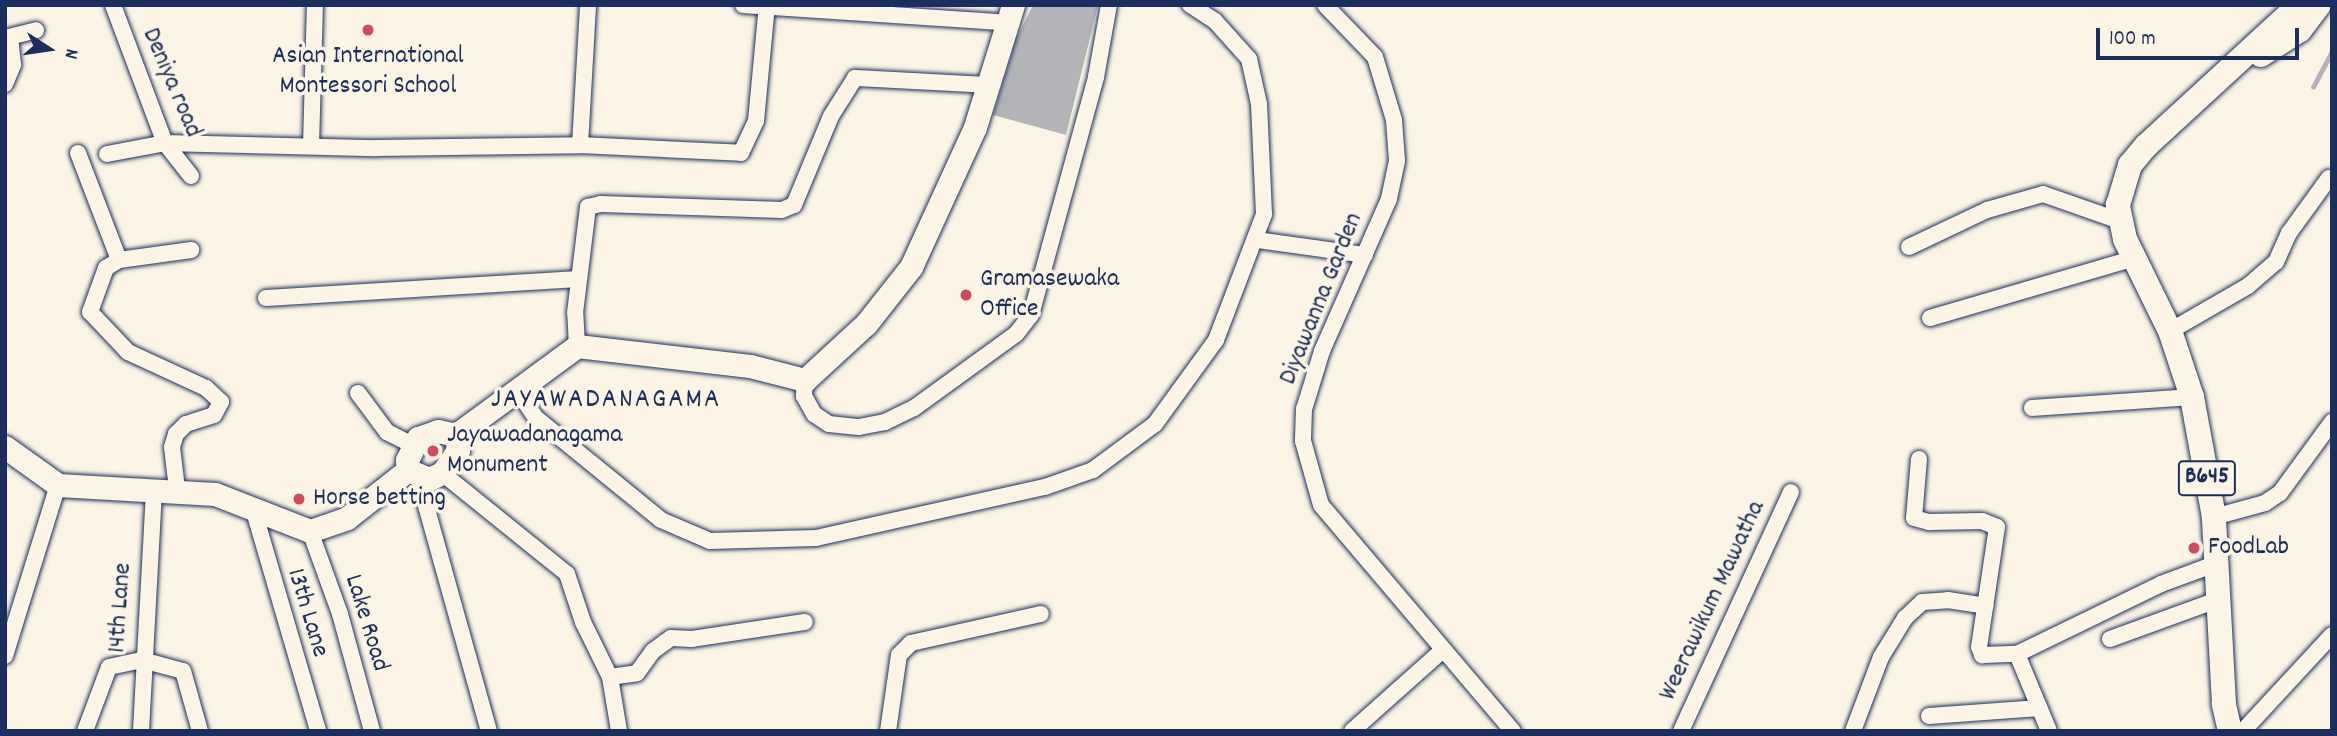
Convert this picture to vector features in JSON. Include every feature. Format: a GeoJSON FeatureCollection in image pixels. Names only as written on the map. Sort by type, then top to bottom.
{"type":"FeatureCollection","features":[{"type":"Feature","properties":{"kind":"main road","name":"B645"},"geometry":{"type":"LineString","coordinates":[[2230,731],[2217,600],[2214,517],[2192,397],[2170,331],[2120,221],[2118,205],[2130,165],[2299,5]]}},
{"type":"Feature","properties":{"kind":"main road","name":"B645"},"geometry":{"type":"LineString","coordinates":[[2218,81],[2300,30],[2319,5]]}},
{"type":"Feature","properties":{"kind":"street","name":"Deniya road"},"geometry":{"type":"LineString","coordinates":[[113,5],[165,143],[191,176]]}},
{"type":"Feature","properties":{"kind":"street"},"geometry":{"type":"LineString","coordinates":[[311,146],[315,5]]}},
{"type":"Feature","properties":{"kind":"street"},"geometry":{"type":"LineString","coordinates":[[580,145],[588,5]]}},
{"type":"Feature","properties":{"kind":"street"},"geometry":{"type":"LineString","coordinates":[[743,5],[877,12],[1012,14],[953,184],[911,267],[866,324],[805,380],[804,396],[814,414],[829,424],[859,427],[885,422],[924,401],[1016,334],[1031,315],[1096,77],[1109,5]]}},
{"type":"Feature","properties":{"kind":"street"},"geometry":{"type":"LineString","coordinates":[[517,390],[536,418],[661,520],[684,533],[738,543],[816,538],[1045,487],[1093,470],[1155,424],[1216,340],[1257,240],[1264,214],[1264,160],[1249,60],[1215,21],[1190,5]]}},
{"type":"Feature","properties":{"kind":"street","name":"Diyawanna Garden"},"geometry":{"type":"LineString","coordinates":[[1325,5],[1375,57],[1394,120],[1397,161],[1389,199],[1315,374],[1304,409],[1303,441],[1321,505],[1513,731]]}},
{"type":"Feature","properties":{"kind":"street"},"geometry":{"type":"LineString","coordinates":[[107,154],[165,143],[311,146],[580,145],[741,153],[756,121],[767,6]]}},
{"type":"Feature","properties":{"kind":"street"},"geometry":{"type":"LineString","coordinates":[[5,84],[13,65],[8,37],[36,30]]}},
{"type":"Feature","properties":{"kind":"street"},"geometry":{"type":"LineString","coordinates":[[577,346],[578,279],[588,207],[601,204],[782,210],[794,205],[831,116],[855,78],[988,85]]}},
{"type":"Feature","properties":{"kind":"street"},"geometry":{"type":"LineString","coordinates":[[78,153],[118,260],[191,250]]}},
{"type":"Feature","properties":{"kind":"street"},"geometry":{"type":"LineString","coordinates":[[2170,331],[2248,286],[2276,262],[2289,233],[2329,177]]}},
{"type":"Feature","properties":{"kind":"street"},"geometry":{"type":"LineString","coordinates":[[1909,247],[1987,210],[2043,194],[2120,221]]}},
{"type":"Feature","properties":{"kind":"street"},"geometry":{"type":"LineString","coordinates":[[1257,240],[1365,255]]}},
{"type":"Feature","properties":{"kind":"street"},"geometry":{"type":"LineString","coordinates":[[1930,318],[2135,258]]}},
{"type":"Feature","properties":{"kind":"street","name":"14th Lane"},"geometry":{"type":"LineString","coordinates":[[118,260],[106,268],[90,312],[101,329],[128,352],[206,388],[221,402],[214,415],[187,424],[176,434],[165,489],[142,660],[141,731]]}},
{"type":"Feature","properties":{"kind":"street"},"geometry":{"type":"LineString","coordinates":[[266,298],[578,279]]}},
{"type":"Feature","properties":{"kind":"street"},"geometry":{"type":"LineString","coordinates":[[456,435],[577,346],[750,366],[805,380]]}},
{"type":"Feature","properties":{"kind":"street"},"geometry":{"type":"LineString","coordinates":[[358,393],[387,432],[413,445]]}},
{"type":"Feature","properties":{"kind":"street"},"geometry":{"type":"LineString","coordinates":[[2032,408],[2192,397]]}},
{"type":"Feature","properties":{"kind":"street"},"geometry":{"type":"LineString","coordinates":[[2214,517],[2265,503],[2280,493],[2332,422]]}},
{"type":"Feature","properties":{"kind":"street"},"geometry":{"type":"LineString","coordinates":[[413,445],[438,430],[456,435]]}},
{"type":"Feature","properties":{"kind":"street"},"geometry":{"type":"LineString","coordinates":[[413,474],[429,479],[442,472],[458,450],[456,435]]}},
{"type":"Feature","properties":{"kind":"street"},"geometry":{"type":"LineString","coordinates":[[413,445],[413,474],[478,680],[489,731]]}},
{"type":"Feature","properties":{"kind":"street"},"geometry":{"type":"LineString","coordinates":[[5,447],[58,485],[165,489],[215,495],[310,531],[347,518],[413,474]]}},
{"type":"Feature","properties":{"kind":"street"},"geometry":{"type":"LineString","coordinates":[[1919,459],[1914,517],[1928,523],[1982,521],[1997,527],[1979,647],[1982,655],[2017,654],[2161,584],[2215,564]]}},
{"type":"Feature","properties":{"kind":"street"},"geometry":{"type":"LineString","coordinates":[[442,472],[567,574],[583,622],[610,677],[619,731]]}},
{"type":"Feature","properties":{"kind":"street"},"geometry":{"type":"LineString","coordinates":[[5,656],[58,485]]}},
{"type":"Feature","properties":{"kind":"street","name":"Weerawikum Mawatha"},"geometry":{"type":"LineString","coordinates":[[1681,731],[1791,492]]}},
{"type":"Feature","properties":{"kind":"street","name":"13th Lane"},"geometry":{"type":"LineString","coordinates":[[253,508],[318,731]]}},
{"type":"Feature","properties":{"kind":"street","name":"Lake Road"},"geometry":{"type":"LineString","coordinates":[[310,531],[340,614],[372,731]]}},
{"type":"Feature","properties":{"kind":"street"},"geometry":{"type":"LineString","coordinates":[[1853,731],[1881,657],[1905,618],[1922,602],[1948,600],[1986,606]]}},
{"type":"Feature","properties":{"kind":"street"},"geometry":{"type":"LineString","coordinates":[[2110,639],[2217,600]]}},
{"type":"Feature","properties":{"kind":"street"},"geometry":{"type":"LineString","coordinates":[[888,731],[899,655],[911,643],[1041,614]]}},
{"type":"Feature","properties":{"kind":"street"},"geometry":{"type":"LineString","coordinates":[[610,677],[636,673],[653,651],[671,638],[692,639],[805,622]]}},
{"type":"Feature","properties":{"kind":"street"},"geometry":{"type":"LineString","coordinates":[[2242,731],[2332,635]]}},
{"type":"Feature","properties":{"kind":"street"},"geometry":{"type":"LineString","coordinates":[[1352,731],[1443,650]]}},
{"type":"Feature","properties":{"kind":"street"},"geometry":{"type":"LineString","coordinates":[[2017,654],[2049,731]]}},
{"type":"Feature","properties":{"kind":"street"},"geometry":{"type":"LineString","coordinates":[[85,731],[108,667],[142,660],[183,671],[200,731]]}},
{"type":"Feature","properties":{"kind":"street"},"geometry":{"type":"LineString","coordinates":[[1929,716],[2040,708]]}},
{"type":"Feature","properties":{"kind":"shaded area"},"geometry":{"type":"Polygon","coordinates":[[[1033,5],[1098,5],[1066,135],[993,115],[1016,39],[1033,5]]]}},
{"type":"Feature","properties":{"kind":"waterway"},"geometry":{"type":"LineString","coordinates":[[2313,87],[2332,52]]}},
{"type":"Feature","properties":{"kind":"place","name":"Asian International Montessori School"},"geometry":{"type":"Point","coordinates":[368,30]}},
{"type":"Feature","properties":{"kind":"place","name":"Gramasewaka Office"},"geometry":{"type":"Point","coordinates":[966,295]}},
{"type":"Feature","properties":{"kind":"place","name":"Jayawadanagama Monument"},"geometry":{"type":"Point","coordinates":[433,451]}},
{"type":"Feature","properties":{"kind":"place","name":"Horse betting"},"geometry":{"type":"Point","coordinates":[299,499]}},
{"type":"Feature","properties":{"kind":"place","name":"FoodLab"},"geometry":{"type":"Point","coordinates":[2194,548]}},
{"type":"Feature","properties":{"kind":"district","name":"JAYAWADANAGAMA"},"geometry":{"type":"Point","coordinates":[606,401]}}]}
